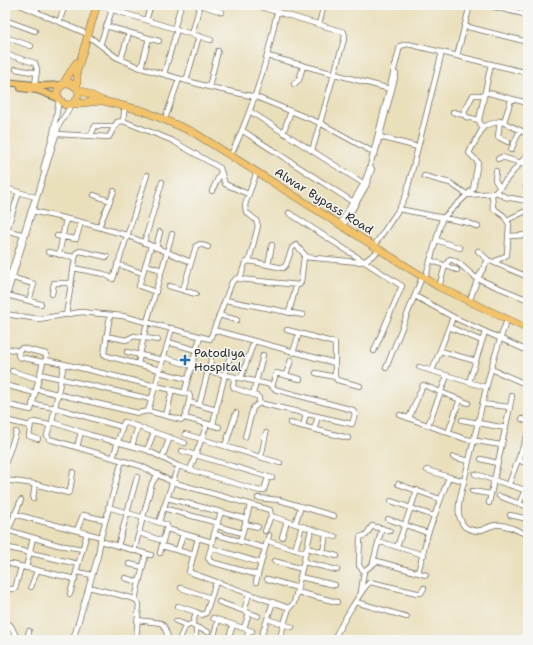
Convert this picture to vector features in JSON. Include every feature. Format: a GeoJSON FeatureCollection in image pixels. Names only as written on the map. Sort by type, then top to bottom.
{"type":"FeatureCollection","features":[{"type":"Feature","properties":{"kind":"highway"},"geometry":{"type":"LineString","coordinates":[[73,104],[79,94],[77,71],[93,5]]}},
{"type":"Feature","properties":{"kind":"highway"},"geometry":{"type":"LineString","coordinates":[[96,5],[73,70],[57,92],[58,99],[65,105],[103,101]]}},
{"type":"Feature","properties":{"kind":"highway"},"geometry":{"type":"LineString","coordinates":[[62,85],[70,83],[78,89],[103,101]]}},
{"type":"Feature","properties":{"kind":"highway","name":"Alwar Bypass Road"},"geometry":{"type":"LineString","coordinates":[[103,101],[125,106],[165,119],[193,132],[231,154],[439,287],[528,329]]}},
{"type":"Feature","properties":{"kind":"main road"},"geometry":{"type":"LineString","coordinates":[[5,82],[36,88],[58,99]]}},
{"type":"Feature","properties":{"kind":"main road"},"geometry":{"type":"LineString","coordinates":[[5,86],[36,88],[62,85]]}},
{"type":"Feature","properties":{"kind":"street"},"geometry":{"type":"LineString","coordinates":[[20,5],[86,34],[121,60],[141,68],[186,81],[256,97],[320,123],[372,152]]}},
{"type":"Feature","properties":{"kind":"street"},"geometry":{"type":"LineString","coordinates":[[36,12],[38,5]]}},
{"type":"Feature","properties":{"kind":"street"},"geometry":{"type":"LineString","coordinates":[[59,22],[65,5]]}},
{"type":"Feature","properties":{"kind":"street"},"geometry":{"type":"LineString","coordinates":[[96,5],[212,40]]}},
{"type":"Feature","properties":{"kind":"street"},"geometry":{"type":"LineString","coordinates":[[146,20],[151,5]]}},
{"type":"Feature","properties":{"kind":"street"},"geometry":{"type":"LineString","coordinates":[[164,74],[181,5]]}},
{"type":"Feature","properties":{"kind":"street"},"geometry":{"type":"LineString","coordinates":[[192,34],[201,5],[222,12]]}},
{"type":"Feature","properties":{"kind":"street"},"geometry":{"type":"LineString","coordinates":[[254,5],[344,32],[345,36],[312,151]]}},
{"type":"Feature","properties":{"kind":"street"},"geometry":{"type":"LineString","coordinates":[[319,24],[324,5]]}},
{"type":"Feature","properties":{"kind":"street"},"geometry":{"type":"LineString","coordinates":[[457,56],[470,5]]}},
{"type":"Feature","properties":{"kind":"street"},"geometry":{"type":"LineString","coordinates":[[488,5],[528,15]]}},
{"type":"Feature","properties":{"kind":"street"},"geometry":{"type":"LineString","coordinates":[[100,45],[112,10]]}},
{"type":"Feature","properties":{"kind":"street"},"geometry":{"type":"LineString","coordinates":[[231,154],[243,131],[256,97],[268,56],[277,12]]}},
{"type":"Feature","properties":{"kind":"street"},"geometry":{"type":"LineString","coordinates":[[5,20],[35,31]]}},
{"type":"Feature","properties":{"kind":"street"},"geometry":{"type":"LineString","coordinates":[[106,26],[159,41]]}},
{"type":"Feature","properties":{"kind":"street"},"geometry":{"type":"LineString","coordinates":[[464,26],[528,42]]}},
{"type":"Feature","properties":{"kind":"street"},"geometry":{"type":"LineString","coordinates":[[121,60],[129,32]]}},
{"type":"Feature","properties":{"kind":"street"},"geometry":{"type":"LineString","coordinates":[[186,81],[199,36]]}},
{"type":"Feature","properties":{"kind":"street"},"geometry":{"type":"LineString","coordinates":[[5,37],[31,46]]}},
{"type":"Feature","properties":{"kind":"street"},"geometry":{"type":"LineString","coordinates":[[141,68],[149,38]]}},
{"type":"Feature","properties":{"kind":"street"},"geometry":{"type":"LineString","coordinates":[[341,225],[353,202],[365,184],[372,152],[402,45],[408,44],[528,73]]}},
{"type":"Feature","properties":{"kind":"street"},"geometry":{"type":"LineString","coordinates":[[209,87],[218,51]]}},
{"type":"Feature","properties":{"kind":"street"},"geometry":{"type":"LineString","coordinates":[[249,261],[285,267],[294,246],[298,246],[306,256],[352,262],[365,261],[377,248],[406,195],[442,52]]}},
{"type":"Feature","properties":{"kind":"street"},"geometry":{"type":"LineString","coordinates":[[5,54],[35,63],[37,68],[36,88]]}},
{"type":"Feature","properties":{"kind":"street"},"geometry":{"type":"LineString","coordinates":[[268,56],[390,89]]}},
{"type":"Feature","properties":{"kind":"street"},"geometry":{"type":"LineString","coordinates":[[491,64],[479,120],[481,126],[502,122],[528,134]]}},
{"type":"Feature","properties":{"kind":"street"},"geometry":{"type":"LineString","coordinates":[[294,84],[299,80],[303,66]]}},
{"type":"Feature","properties":{"kind":"street"},"geometry":{"type":"LineString","coordinates":[[16,69],[37,73]]}},
{"type":"Feature","properties":{"kind":"street"},"geometry":{"type":"LineString","coordinates":[[165,119],[179,79]]}},
{"type":"Feature","properties":{"kind":"street"},"geometry":{"type":"LineString","coordinates":[[341,225],[365,184],[380,137],[390,89]]}},
{"type":"Feature","properties":{"kind":"street"},"geometry":{"type":"LineString","coordinates":[[464,115],[473,95],[484,94],[528,103]]}},
{"type":"Feature","properties":{"kind":"street"},"geometry":{"type":"LineString","coordinates":[[32,211],[53,134],[58,99]]}},
{"type":"Feature","properties":{"kind":"street"},"geometry":{"type":"LineString","coordinates":[[508,142],[498,137],[511,100]]}},
{"type":"Feature","properties":{"kind":"street"},"geometry":{"type":"LineString","coordinates":[[8,284],[13,278],[61,119],[73,104]]}},
{"type":"Feature","properties":{"kind":"street"},"geometry":{"type":"LineString","coordinates":[[57,134],[109,137],[118,122],[122,121],[125,106]]}},
{"type":"Feature","properties":{"kind":"street"},"geometry":{"type":"LineString","coordinates":[[283,133],[291,111]]}},
{"type":"Feature","properties":{"kind":"street"},"geometry":{"type":"LineString","coordinates":[[251,112],[365,184]]}},
{"type":"Feature","properties":{"kind":"street"},"geometry":{"type":"LineString","coordinates":[[453,112],[464,115],[466,118],[479,120]]}},
{"type":"Feature","properties":{"kind":"street"},"geometry":{"type":"LineString","coordinates":[[122,121],[184,146],[217,166],[221,172],[224,184],[248,194]]}},
{"type":"Feature","properties":{"kind":"street"},"geometry":{"type":"LineString","coordinates":[[91,135],[95,126],[116,126]]}},
{"type":"Feature","properties":{"kind":"street"},"geometry":{"type":"LineString","coordinates":[[386,368],[415,296],[424,278],[442,219],[473,189],[478,162],[469,153],[484,126]]}},
{"type":"Feature","properties":{"kind":"street"},"geometry":{"type":"LineString","coordinates":[[511,150],[520,130]]}},
{"type":"Feature","properties":{"kind":"street"},"geometry":{"type":"LineString","coordinates":[[243,131],[353,202]]}},
{"type":"Feature","properties":{"kind":"street"},"geometry":{"type":"LineString","coordinates":[[380,137],[418,147]]}},
{"type":"Feature","properties":{"kind":"street"},"geometry":{"type":"LineString","coordinates":[[424,176],[450,183],[468,195],[496,191],[528,154]]}},
{"type":"Feature","properties":{"kind":"street"},"geometry":{"type":"LineString","coordinates":[[498,159],[502,157],[528,165]]}},
{"type":"Feature","properties":{"kind":"street"},"geometry":{"type":"LineString","coordinates":[[240,279],[245,263],[249,261],[258,226],[256,220],[245,209],[248,194],[257,171]]}},
{"type":"Feature","properties":{"kind":"street"},"geometry":{"type":"LineString","coordinates":[[494,262],[507,255],[510,229],[504,216],[493,208],[496,191],[496,171]]}},
{"type":"Feature","properties":{"kind":"street"},"geometry":{"type":"LineString","coordinates":[[212,191],[221,172]]}},
{"type":"Feature","properties":{"kind":"street"},"geometry":{"type":"LineString","coordinates":[[73,268],[104,274],[113,278],[147,175]]}},
{"type":"Feature","properties":{"kind":"street"},"geometry":{"type":"LineString","coordinates":[[144,243],[162,182]]}},
{"type":"Feature","properties":{"kind":"street"},"geometry":{"type":"LineString","coordinates":[[5,188],[35,197]]}},
{"type":"Feature","properties":{"kind":"street"},"geometry":{"type":"LineString","coordinates":[[99,227],[114,191]]}},
{"type":"Feature","properties":{"kind":"street"},"geometry":{"type":"LineString","coordinates":[[496,191],[505,197],[528,201]]}},
{"type":"Feature","properties":{"kind":"street"},"geometry":{"type":"LineString","coordinates":[[5,236],[18,192]]}},
{"type":"Feature","properties":{"kind":"street"},"geometry":{"type":"LineString","coordinates":[[94,195],[110,201]]}},
{"type":"Feature","properties":{"kind":"street"},"geometry":{"type":"LineString","coordinates":[[399,209],[478,226]]}},
{"type":"Feature","properties":{"kind":"street"},"geometry":{"type":"LineString","coordinates":[[507,220],[528,210]]}},
{"type":"Feature","properties":{"kind":"street"},"geometry":{"type":"LineString","coordinates":[[32,211],[81,222],[126,235],[191,262]]}},
{"type":"Feature","properties":{"kind":"street"},"geometry":{"type":"LineString","coordinates":[[289,212],[402,286],[374,351]]}},
{"type":"Feature","properties":{"kind":"street"},"geometry":{"type":"LineString","coordinates":[[59,255],[66,219]]}},
{"type":"Feature","properties":{"kind":"street"},"geometry":{"type":"LineString","coordinates":[[57,236],[76,239],[81,222]]}},
{"type":"Feature","properties":{"kind":"street"},"geometry":{"type":"LineString","coordinates":[[6,230],[25,235]]}},
{"type":"Feature","properties":{"kind":"street"},"geometry":{"type":"LineString","coordinates":[[156,292],[139,286],[145,265],[160,232]]}},
{"type":"Feature","properties":{"kind":"street"},"geometry":{"type":"LineString","coordinates":[[138,364],[147,322],[172,234]]}},
{"type":"Feature","properties":{"kind":"street"},"geometry":{"type":"LineString","coordinates":[[5,302],[8,284],[25,235]]}},
{"type":"Feature","properties":{"kind":"street"},"geometry":{"type":"LineString","coordinates":[[509,236],[528,235]]}},
{"type":"Feature","properties":{"kind":"street"},"geometry":{"type":"LineString","coordinates":[[436,240],[460,248]]}},
{"type":"Feature","properties":{"kind":"street"},"geometry":{"type":"LineString","coordinates":[[183,290],[196,246],[200,244],[208,247]]}},
{"type":"Feature","properties":{"kind":"street"},"geometry":{"type":"LineString","coordinates":[[268,265],[272,245]]}},
{"type":"Feature","properties":{"kind":"street"},"geometry":{"type":"LineString","coordinates":[[66,315],[74,257],[76,253],[80,251],[107,257]]}},
{"type":"Feature","properties":{"kind":"street"},"geometry":{"type":"LineString","coordinates":[[478,251],[488,260],[528,277]]}},
{"type":"Feature","properties":{"kind":"street"},"geometry":{"type":"LineString","coordinates":[[48,252],[74,257]]}},
{"type":"Feature","properties":{"kind":"street"},"geometry":{"type":"LineString","coordinates":[[5,314],[39,319],[84,312],[110,315],[172,328],[210,339],[232,282],[237,278],[296,286],[301,284],[302,258],[306,256]]}},
{"type":"Feature","properties":{"kind":"street"},"geometry":{"type":"LineString","coordinates":[[430,260],[457,270]]}},
{"type":"Feature","properties":{"kind":"street"},"geometry":{"type":"LineString","coordinates":[[439,287],[448,260],[453,260],[460,263],[470,274],[528,300]]}},
{"type":"Feature","properties":{"kind":"street"},"geometry":{"type":"LineString","coordinates":[[469,302],[478,278],[488,260]]}},
{"type":"Feature","properties":{"kind":"street"},"geometry":{"type":"LineString","coordinates":[[117,264],[142,273]]}},
{"type":"Feature","properties":{"kind":"street"},"geometry":{"type":"LineString","coordinates":[[145,265],[162,270]]}},
{"type":"Feature","properties":{"kind":"street"},"geometry":{"type":"LineString","coordinates":[[13,278],[34,284],[30,301]]}},
{"type":"Feature","properties":{"kind":"street"},"geometry":{"type":"LineString","coordinates":[[52,294],[54,284],[71,283]]}},
{"type":"Feature","properties":{"kind":"street"},"geometry":{"type":"LineString","coordinates":[[169,286],[196,294]]}},
{"type":"Feature","properties":{"kind":"street"},"geometry":{"type":"LineString","coordinates":[[289,313],[296,286]]}},
{"type":"Feature","properties":{"kind":"street"},"geometry":{"type":"LineString","coordinates":[[6,293],[42,304]]}},
{"type":"Feature","properties":{"kind":"street"},"geometry":{"type":"LineString","coordinates":[[415,296],[453,317],[528,351]]}},
{"type":"Feature","properties":{"kind":"street"},"geometry":{"type":"LineString","coordinates":[[225,300],[303,315]]}},
{"type":"Feature","properties":{"kind":"street"},"geometry":{"type":"LineString","coordinates":[[110,315],[103,351],[105,355],[188,379]]}},
{"type":"Feature","properties":{"kind":"street"},"geometry":{"type":"LineString","coordinates":[[219,315],[237,320]]}},
{"type":"Feature","properties":{"kind":"street"},"geometry":{"type":"LineString","coordinates":[[432,371],[453,317]]}},
{"type":"Feature","properties":{"kind":"street"},"geometry":{"type":"LineString","coordinates":[[507,320],[485,387],[479,423],[464,481],[458,514],[465,527],[481,531],[492,526],[501,525],[528,535]]}},
{"type":"Feature","properties":{"kind":"street"},"geometry":{"type":"LineString","coordinates":[[449,327],[482,340]]}},
{"type":"Feature","properties":{"kind":"street"},"geometry":{"type":"LineString","coordinates":[[148,411],[172,328]]}},
{"type":"Feature","properties":{"kind":"street"},"geometry":{"type":"LineString","coordinates":[[214,330],[334,363]]}},
{"type":"Feature","properties":{"kind":"street"},"geometry":{"type":"LineString","coordinates":[[287,330],[335,343],[335,377]]}},
{"type":"Feature","properties":{"kind":"street"},"geometry":{"type":"LineString","coordinates":[[469,382],[485,332]]}},
{"type":"Feature","properties":{"kind":"street"},"geometry":{"type":"LineString","coordinates":[[293,352],[298,333]]}},
{"type":"Feature","properties":{"kind":"street"},"geometry":{"type":"LineString","coordinates":[[106,336],[126,340],[134,336],[158,340]]}},
{"type":"Feature","properties":{"kind":"street"},"geometry":{"type":"LineString","coordinates":[[184,393],[200,337]]}},
{"type":"Feature","properties":{"kind":"street"},"geometry":{"type":"LineString","coordinates":[[241,378],[254,341]]}},
{"type":"Feature","properties":{"kind":"street"},"geometry":{"type":"LineString","coordinates":[[168,342],[196,350]]}},
{"type":"Feature","properties":{"kind":"street"},"geometry":{"type":"LineString","coordinates":[[5,348],[19,351],[22,348],[46,354],[31,410],[5,404]]}},
{"type":"Feature","properties":{"kind":"street"},"geometry":{"type":"LineString","coordinates":[[19,351],[19,357],[64,364],[155,385],[190,395],[185,418]]}},
{"type":"Feature","properties":{"kind":"street"},"geometry":{"type":"LineString","coordinates":[[440,351],[476,361]]}},
{"type":"Feature","properties":{"kind":"street"},"geometry":{"type":"LineString","coordinates":[[127,352],[163,358],[224,375],[272,385],[274,389],[353,410],[355,414],[353,423],[350,425],[259,403]]}},
{"type":"Feature","properties":{"kind":"street"},"geometry":{"type":"LineString","coordinates":[[253,394],[263,355]]}},
{"type":"Feature","properties":{"kind":"street"},"geometry":{"type":"LineString","coordinates":[[213,425],[229,359]]}},
{"type":"Feature","properties":{"kind":"street"},"geometry":{"type":"LineString","coordinates":[[199,405],[212,360]]}},
{"type":"Feature","properties":{"kind":"street"},"geometry":{"type":"LineString","coordinates":[[286,376],[291,360]]}},
{"type":"Feature","properties":{"kind":"street"},"geometry":{"type":"LineString","coordinates":[[64,364],[60,379],[56,408],[47,435],[49,439],[141,466],[172,482],[270,510],[271,516],[267,533],[267,541],[256,582]]}},
{"type":"Feature","properties":{"kind":"street"},"geometry":{"type":"LineString","coordinates":[[419,367],[485,387]]}},
{"type":"Feature","properties":{"kind":"street"},"geometry":{"type":"LineString","coordinates":[[491,369],[528,385]]}},
{"type":"Feature","properties":{"kind":"street"},"geometry":{"type":"LineString","coordinates":[[12,370],[39,377],[60,379],[151,400]]}},
{"type":"Feature","properties":{"kind":"street"},"geometry":{"type":"LineString","coordinates":[[316,373],[335,377],[337,380],[360,386]]}},
{"type":"Feature","properties":{"kind":"street"},"geometry":{"type":"LineString","coordinates":[[272,385],[276,374],[300,379]]}},
{"type":"Feature","properties":{"kind":"street"},"geometry":{"type":"LineString","coordinates":[[428,425],[447,376]]}},
{"type":"Feature","properties":{"kind":"street"},"geometry":{"type":"LineString","coordinates":[[235,377],[233,385],[234,388],[259,397],[259,403]]}},
{"type":"Feature","properties":{"kind":"street"},"geometry":{"type":"LineString","coordinates":[[5,385],[58,394],[138,413],[148,411],[182,420],[185,418],[219,427]]}},
{"type":"Feature","properties":{"kind":"street"},"geometry":{"type":"LineString","coordinates":[[409,418],[421,388],[424,385],[468,403]]}},
{"type":"Feature","properties":{"kind":"street"},"geometry":{"type":"LineString","coordinates":[[166,416],[172,390]]}},
{"type":"Feature","properties":{"kind":"street"},"geometry":{"type":"LineString","coordinates":[[489,502],[512,396]]}},
{"type":"Feature","properties":{"kind":"street"},"geometry":{"type":"LineString","coordinates":[[448,433],[460,399]]}},
{"type":"Feature","properties":{"kind":"street"},"geometry":{"type":"LineString","coordinates":[[189,402],[216,410]]}},
{"type":"Feature","properties":{"kind":"street"},"geometry":{"type":"LineString","coordinates":[[245,437],[253,408],[259,403]]}},
{"type":"Feature","properties":{"kind":"street"},"geometry":{"type":"LineString","coordinates":[[32,404],[56,408],[122,427]]}},
{"type":"Feature","properties":{"kind":"street"},"geometry":{"type":"LineString","coordinates":[[482,404],[510,407]]}},
{"type":"Feature","properties":{"kind":"street"},"geometry":{"type":"LineString","coordinates":[[225,446],[236,413]]}},
{"type":"Feature","properties":{"kind":"street"},"geometry":{"type":"LineString","coordinates":[[303,426],[306,414]]}},
{"type":"Feature","properties":{"kind":"street"},"geometry":{"type":"LineString","coordinates":[[400,415],[448,433],[475,441],[501,445]]}},
{"type":"Feature","properties":{"kind":"street"},"geometry":{"type":"LineString","coordinates":[[314,429],[318,417]]}},
{"type":"Feature","properties":{"kind":"street"},"geometry":{"type":"LineString","coordinates":[[522,419],[528,422]]}},
{"type":"Feature","properties":{"kind":"street"},"geometry":{"type":"LineString","coordinates":[[5,420],[30,426]]}},
{"type":"Feature","properties":{"kind":"street"},"geometry":{"type":"LineString","coordinates":[[462,420],[506,428]]}},
{"type":"Feature","properties":{"kind":"street"},"geometry":{"type":"LineString","coordinates":[[38,439],[30,436],[30,426],[32,422],[51,423],[147,450],[178,466],[260,491]]}},
{"type":"Feature","properties":{"kind":"street"},"geometry":{"type":"LineString","coordinates":[[113,458],[124,422],[185,443]]}},
{"type":"Feature","properties":{"kind":"street"},"geometry":{"type":"LineString","coordinates":[[290,423],[348,438]]}},
{"type":"Feature","properties":{"kind":"street"},"geometry":{"type":"LineString","coordinates":[[190,470],[207,424]]}},
{"type":"Feature","properties":{"kind":"street"},"geometry":{"type":"LineString","coordinates":[[132,446],[138,426]]}},
{"type":"Feature","properties":{"kind":"street"},"geometry":{"type":"LineString","coordinates":[[5,464],[16,432]]}},
{"type":"Feature","properties":{"kind":"street"},"geometry":{"type":"LineString","coordinates":[[77,447],[81,432]]}},
{"type":"Feature","properties":{"kind":"street"},"geometry":{"type":"LineString","coordinates":[[147,450],[154,432]]}},
{"type":"Feature","properties":{"kind":"street"},"geometry":{"type":"LineString","coordinates":[[260,457],[266,433]]}},
{"type":"Feature","properties":{"kind":"street"},"geometry":{"type":"LineString","coordinates":[[509,484],[526,443],[528,433]]}},
{"type":"Feature","properties":{"kind":"street"},"geometry":{"type":"LineString","coordinates":[[186,434],[280,463]]}},
{"type":"Feature","properties":{"kind":"street"},"geometry":{"type":"LineString","coordinates":[[162,458],[170,437]]}},
{"type":"Feature","properties":{"kind":"street"},"geometry":{"type":"LineString","coordinates":[[182,451],[270,478],[264,490],[260,491],[256,507]]}},
{"type":"Feature","properties":{"kind":"street"},"geometry":{"type":"LineString","coordinates":[[453,457],[469,461]]}},
{"type":"Feature","properties":{"kind":"street"},"geometry":{"type":"LineString","coordinates":[[481,459],[497,463]]}},
{"type":"Feature","properties":{"kind":"street"},"geometry":{"type":"LineString","coordinates":[[73,640],[89,587],[108,507],[122,460]]}},
{"type":"Feature","properties":{"kind":"street"},"geometry":{"type":"LineString","coordinates":[[518,460],[528,464]]}},
{"type":"Feature","properties":{"kind":"street"},"geometry":{"type":"LineString","coordinates":[[159,522],[178,466]]}},
{"type":"Feature","properties":{"kind":"street"},"geometry":{"type":"LineString","coordinates":[[427,470],[464,481]]}},
{"type":"Feature","properties":{"kind":"street"},"geometry":{"type":"LineString","coordinates":[[5,480],[35,484],[68,493],[70,491],[73,472]]}},
{"type":"Feature","properties":{"kind":"street"},"geometry":{"type":"LineString","coordinates":[[134,551],[152,483],[158,474]]}},
{"type":"Feature","properties":{"kind":"street"},"geometry":{"type":"LineString","coordinates":[[475,474],[527,490],[519,504]]}},
{"type":"Feature","properties":{"kind":"street"},"geometry":{"type":"LineString","coordinates":[[118,546],[137,477]]}},
{"type":"Feature","properties":{"kind":"street"},"geometry":{"type":"LineString","coordinates":[[418,573],[424,555],[428,533],[449,477]]}},
{"type":"Feature","properties":{"kind":"street"},"geometry":{"type":"LineString","coordinates":[[33,499],[35,484]]}},
{"type":"Feature","properties":{"kind":"street"},"geometry":{"type":"LineString","coordinates":[[398,484],[440,499]]}},
{"type":"Feature","properties":{"kind":"street"},"geometry":{"type":"LineString","coordinates":[[397,547],[417,490]]}},
{"type":"Feature","properties":{"kind":"street"},"geometry":{"type":"LineString","coordinates":[[472,491],[490,494]]}},
{"type":"Feature","properties":{"kind":"street"},"geometry":{"type":"LineString","coordinates":[[499,496],[528,507]]}},
{"type":"Feature","properties":{"kind":"street"},"geometry":{"type":"LineString","coordinates":[[166,498],[246,519]]}},
{"type":"Feature","properties":{"kind":"street"},"geometry":{"type":"LineString","coordinates":[[258,498],[279,500],[334,516]]}},
{"type":"Feature","properties":{"kind":"street"},"geometry":{"type":"LineString","coordinates":[[5,539],[7,530],[21,500]]}},
{"type":"Feature","properties":{"kind":"street"},"geometry":{"type":"LineString","coordinates":[[392,501],[434,516]]}},
{"type":"Feature","properties":{"kind":"street"},"geometry":{"type":"LineString","coordinates":[[240,542],[250,505]]}},
{"type":"Feature","properties":{"kind":"street"},"geometry":{"type":"LineString","coordinates":[[295,524],[301,506]]}},
{"type":"Feature","properties":{"kind":"street"},"geometry":{"type":"LineString","coordinates":[[108,507],[167,525],[160,553]]}},
{"type":"Feature","properties":{"kind":"street"},"geometry":{"type":"LineString","coordinates":[[163,508],[242,533]]}},
{"type":"Feature","properties":{"kind":"street"},"geometry":{"type":"LineString","coordinates":[[221,512],[208,558],[211,562],[258,575]]}},
{"type":"Feature","properties":{"kind":"street"},"geometry":{"type":"LineString","coordinates":[[14,514],[78,530],[118,546],[149,555],[143,567],[135,599]]}},
{"type":"Feature","properties":{"kind":"street"},"geometry":{"type":"LineString","coordinates":[[78,530],[83,515],[105,520]]}},
{"type":"Feature","properties":{"kind":"street"},"geometry":{"type":"LineString","coordinates":[[510,515],[528,519]]}},
{"type":"Feature","properties":{"kind":"street"},"geometry":{"type":"LineString","coordinates":[[271,516],[336,537]]}},
{"type":"Feature","properties":{"kind":"street"},"geometry":{"type":"LineString","coordinates":[[388,519],[428,533]]}},
{"type":"Feature","properties":{"kind":"street"},"geometry":{"type":"LineString","coordinates":[[282,537],[287,521]]}},
{"type":"Feature","properties":{"kind":"street"},"geometry":{"type":"LineString","coordinates":[[245,524],[258,528]]}},
{"type":"Feature","properties":{"kind":"street"},"geometry":{"type":"LineString","coordinates":[[295,550],[302,526]]}},
{"type":"Feature","properties":{"kind":"street"},"geometry":{"type":"LineString","coordinates":[[364,571],[359,566],[360,538],[366,535],[372,526],[390,531]]}},
{"type":"Feature","properties":{"kind":"street"},"geometry":{"type":"LineString","coordinates":[[364,571],[371,567],[382,528]]}},
{"type":"Feature","properties":{"kind":"street"},"geometry":{"type":"LineString","coordinates":[[167,529],[198,538],[212,545],[261,562]]}},
{"type":"Feature","properties":{"kind":"street"},"geometry":{"type":"LineString","coordinates":[[7,530],[33,538],[83,549]]}},
{"type":"Feature","properties":{"kind":"street"},"geometry":{"type":"LineString","coordinates":[[279,640],[289,608],[293,606],[311,530]]}},
{"type":"Feature","properties":{"kind":"street"},"geometry":{"type":"LineString","coordinates":[[70,594],[87,533]]}},
{"type":"Feature","properties":{"kind":"street"},"geometry":{"type":"LineString","coordinates":[[139,533],[178,550],[194,555]]}},
{"type":"Feature","properties":{"kind":"street"},"geometry":{"type":"LineString","coordinates":[[178,550],[183,534]]}},
{"type":"Feature","properties":{"kind":"street"},"geometry":{"type":"LineString","coordinates":[[214,534],[265,548]]}},
{"type":"Feature","properties":{"kind":"street"},"geometry":{"type":"LineString","coordinates":[[323,552],[326,534]]}},
{"type":"Feature","properties":{"kind":"street"},"geometry":{"type":"LineString","coordinates":[[5,604],[6,589],[15,589],[30,553],[33,538]]}},
{"type":"Feature","properties":{"kind":"street"},"geometry":{"type":"LineString","coordinates":[[198,538],[189,572],[289,608]]}},
{"type":"Feature","properties":{"kind":"street"},"geometry":{"type":"LineString","coordinates":[[267,541],[295,550],[323,552],[337,556]]}},
{"type":"Feature","properties":{"kind":"street"},"geometry":{"type":"LineString","coordinates":[[378,543],[424,555]]}},
{"type":"Feature","properties":{"kind":"street"},"geometry":{"type":"LineString","coordinates":[[5,547],[78,564]]}},
{"type":"Feature","properties":{"kind":"street"},"geometry":{"type":"LineString","coordinates":[[274,561],[302,569]]}},
{"type":"Feature","properties":{"kind":"street"},"geometry":{"type":"LineString","coordinates":[[373,562],[376,561],[426,575]]}},
{"type":"Feature","properties":{"kind":"street"},"geometry":{"type":"LineString","coordinates":[[304,562],[337,570]]}},
{"type":"Feature","properties":{"kind":"street"},"geometry":{"type":"LineString","coordinates":[[11,564],[75,579]]}},
{"type":"Feature","properties":{"kind":"street"},"geometry":{"type":"LineString","coordinates":[[129,564],[143,567]]}},
{"type":"Feature","properties":{"kind":"street"},"geometry":{"type":"LineString","coordinates":[[31,588],[37,571]]}},
{"type":"Feature","properties":{"kind":"street"},"geometry":{"type":"LineString","coordinates":[[361,592],[364,571]]}},
{"type":"Feature","properties":{"kind":"street"},"geometry":{"type":"LineString","coordinates":[[76,572],[92,575]]}},
{"type":"Feature","properties":{"kind":"street"},"geometry":{"type":"LineString","coordinates":[[125,578],[139,582]]}},
{"type":"Feature","properties":{"kind":"street"},"geometry":{"type":"LineString","coordinates":[[300,578],[335,585]]}},
{"type":"Feature","properties":{"kind":"street"},"geometry":{"type":"LineString","coordinates":[[267,579],[337,602]]}},
{"type":"Feature","properties":{"kind":"street"},"geometry":{"type":"LineString","coordinates":[[178,606],[202,614],[206,613],[216,582]]}},
{"type":"Feature","properties":{"kind":"street"},"geometry":{"type":"LineString","coordinates":[[334,640],[338,629],[361,592],[370,582],[417,593],[421,593],[424,588]]}},
{"type":"Feature","properties":{"kind":"street"},"geometry":{"type":"LineString","coordinates":[[89,587],[135,599],[139,604],[136,639],[159,640]]}},
{"type":"Feature","properties":{"kind":"street"},"geometry":{"type":"LineString","coordinates":[[182,588],[211,598]]}},
{"type":"Feature","properties":{"kind":"street"},"geometry":{"type":"LineString","coordinates":[[244,611],[249,594]]}},
{"type":"Feature","properties":{"kind":"street"},"geometry":{"type":"LineString","coordinates":[[219,602],[258,616]]}},
{"type":"Feature","properties":{"kind":"street"},"geometry":{"type":"LineString","coordinates":[[260,640],[273,602]]}},
{"type":"Feature","properties":{"kind":"street"},"geometry":{"type":"LineString","coordinates":[[356,602],[407,617]]}},
{"type":"Feature","properties":{"kind":"street"},"geometry":{"type":"LineString","coordinates":[[179,640],[189,625],[193,623],[196,612]]}},
{"type":"Feature","properties":{"kind":"street"},"geometry":{"type":"LineString","coordinates":[[246,640],[249,613]]}},
{"type":"Feature","properties":{"kind":"street"},"geometry":{"type":"LineString","coordinates":[[213,640],[216,619],[248,630]]}},
{"type":"Feature","properties":{"kind":"street"},"geometry":{"type":"LineString","coordinates":[[267,619],[292,627]]}},
{"type":"Feature","properties":{"kind":"street"},"geometry":{"type":"LineString","coordinates":[[5,620],[11,626],[18,640]]}},
{"type":"Feature","properties":{"kind":"street"},"geometry":{"type":"LineString","coordinates":[[137,620],[161,623],[169,640]]}},
{"type":"Feature","properties":{"kind":"street"},"geometry":{"type":"LineString","coordinates":[[176,621],[208,632]]}},
{"type":"Feature","properties":{"kind":"street"},"geometry":{"type":"LineString","coordinates":[[228,640],[233,625]]}},
{"type":"Feature","properties":{"kind":"street"},"geometry":{"type":"LineString","coordinates":[[196,627],[196,640]]}},
{"type":"Feature","properties":{"kind":"street"},"geometry":{"type":"LineString","coordinates":[[27,640],[29,631]]}},
{"type":"Feature","properties":{"kind":"place","name":"Patodiya Hospital"},"geometry":{"type":"Point","coordinates":[185,360]}}]}
